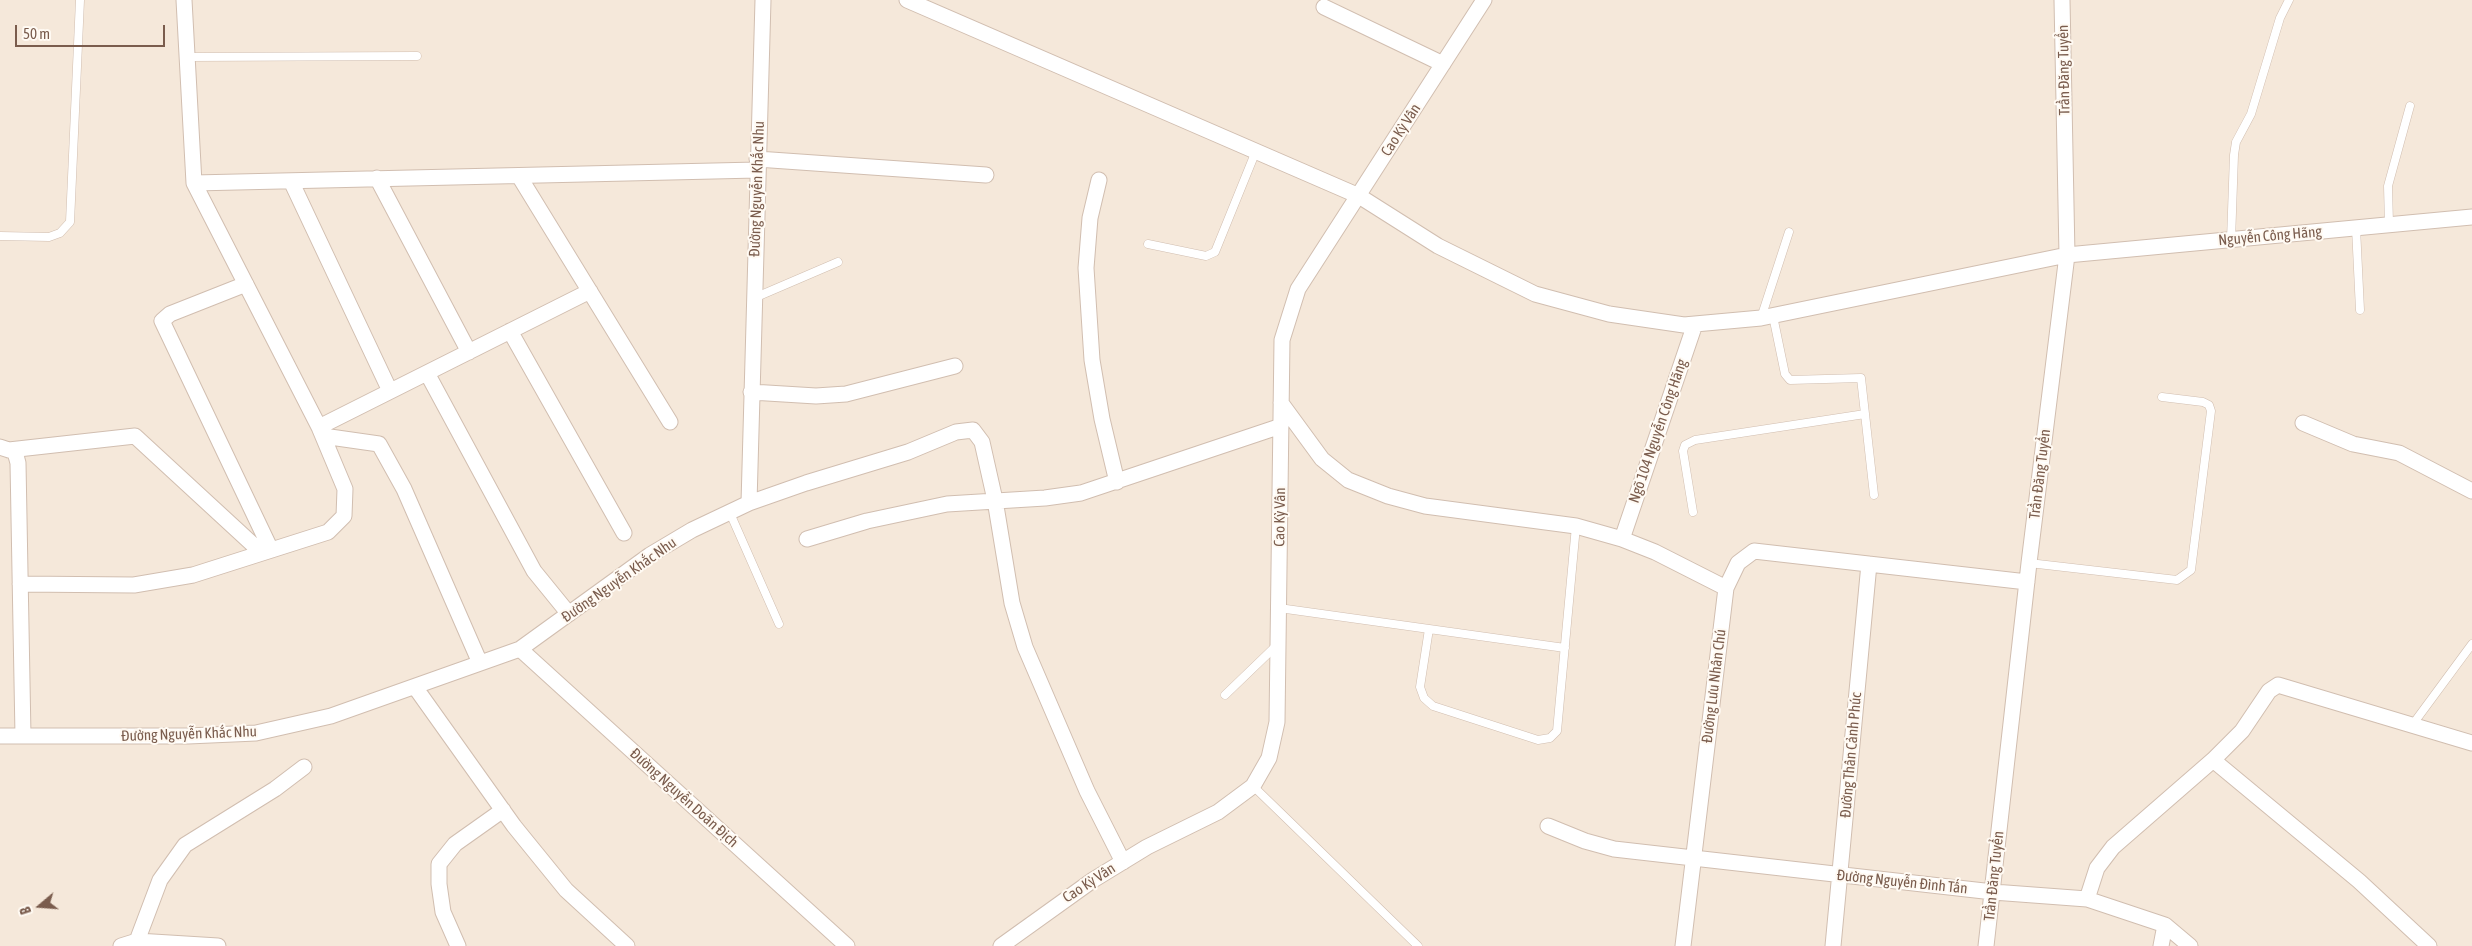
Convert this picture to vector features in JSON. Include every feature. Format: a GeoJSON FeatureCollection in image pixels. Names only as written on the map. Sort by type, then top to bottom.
{"type":"FeatureCollection","features":[{"type":"Feature","properties":{"kind":"street"},"geometry":{"type":"LineString","coordinates":[[20,584],[134,585],[193,575],[328,532],[344,516],[345,489],[321,431],[194,183],[184,0]]}},
{"type":"Feature","properties":{"kind":"street","name":"Đường Nguyễn Khắc Nhu"},"geometry":{"type":"LineString","coordinates":[[0,736],[188,736],[256,733],[331,716],[520,649],[650,555],[692,530],[749,504],[763,0]]}},
{"type":"Feature","properties":{"kind":"street","name":"Nguyễn Công Hãng"},"geometry":{"type":"LineString","coordinates":[[907,0],[1359,196],[1438,246],[1535,294],[1609,314],[1684,325],[1767,317],[2068,255],[2472,217]]}},
{"type":"Feature","properties":{"kind":"street","name":"Cao Kỳ Vân"},"geometry":{"type":"LineString","coordinates":[[1001,946],[1040,916],[1123,862],[1218,812],[1253,786],[1268,758],[1277,722],[1282,340],[1298,289],[1484,0]]}},
{"type":"Feature","properties":{"kind":"street","name":"Trần Đăng Tuyển"},"geometry":{"type":"LineString","coordinates":[[1986,946],[2029,563],[2068,255],[2062,0]]}},
{"type":"Feature","properties":{"kind":"street"},"geometry":{"type":"LineString","coordinates":[[1324,7],[1443,64]]}},
{"type":"Feature","properties":{"kind":"street"},"geometry":{"type":"LineString","coordinates":[[194,183],[519,176],[757,165],[986,175]]}},
{"type":"Feature","properties":{"kind":"street"},"geometry":{"type":"LineString","coordinates":[[519,176],[670,422]]}},
{"type":"Feature","properties":{"kind":"street"},"geometry":{"type":"LineString","coordinates":[[377,178],[469,352]]}},
{"type":"Feature","properties":{"kind":"street"},"geometry":{"type":"LineString","coordinates":[[1099,180],[1090,218],[1086,268],[1092,360],[1102,419],[1117,482]]}},
{"type":"Feature","properties":{"kind":"street"},"geometry":{"type":"LineString","coordinates":[[291,181],[390,391]]}},
{"type":"Feature","properties":{"kind":"street"},"geometry":{"type":"LineString","coordinates":[[246,284],[170,314],[162,321],[267,552]]}},
{"type":"Feature","properties":{"kind":"street"},"geometry":{"type":"LineString","coordinates":[[321,431],[390,391],[590,291]]}},
{"type":"Feature","properties":{"kind":"street","name":"Ngõ 104 Nguyễn Công Hãng"},"geometry":{"type":"LineString","coordinates":[[1622,539],[1695,324]]}},
{"type":"Feature","properties":{"kind":"street"},"geometry":{"type":"LineString","coordinates":[[510,331],[624,533]]}},
{"type":"Feature","properties":{"kind":"street"},"geometry":{"type":"LineString","coordinates":[[752,392],[816,396],[846,394],[954,366]]}},
{"type":"Feature","properties":{"kind":"street"},"geometry":{"type":"LineString","coordinates":[[426,373],[534,571],[569,614]]}},
{"type":"Feature","properties":{"kind":"street"},"geometry":{"type":"LineString","coordinates":[[1281,403],[1322,459],[1348,480],[1388,496],[1425,506],[1576,526],[1622,539],[1655,552],[1726,588]]}},
{"type":"Feature","properties":{"kind":"street"},"geometry":{"type":"LineString","coordinates":[[2303,423],[2354,444],[2400,454],[2472,491]]}},
{"type":"Feature","properties":{"kind":"street"},"geometry":{"type":"LineString","coordinates":[[807,539],[905,512],[947,504],[1045,498],[1081,493],[1281,426]]}},
{"type":"Feature","properties":{"kind":"street"},"geometry":{"type":"LineString","coordinates":[[749,504],[806,483],[908,452],[956,432],[973,430],[982,442],[995,500],[1012,603],[1025,647],[1087,791],[1123,862]]}},
{"type":"Feature","properties":{"kind":"street"},"geometry":{"type":"LineString","coordinates":[[321,431],[380,444],[404,489],[480,663]]}},
{"type":"Feature","properties":{"kind":"street"},"geometry":{"type":"LineString","coordinates":[[4,448],[135,436],[267,552]]}},
{"type":"Feature","properties":{"kind":"street"},"geometry":{"type":"LineString","coordinates":[[4,448],[15,452],[18,463],[23,736]]}},
{"type":"Feature","properties":{"kind":"street","name":"Đường Lưu Nhân Chú"},"geometry":{"type":"LineString","coordinates":[[1683,946],[1726,588],[1738,563],[1754,551],[2027,582]]}},
{"type":"Feature","properties":{"kind":"street","name":"Đường Thân Cảnh Phúc"},"geometry":{"type":"LineString","coordinates":[[1833,946],[1869,564]]}},
{"type":"Feature","properties":{"kind":"street","name":"Đường Nguyễn Doãn Địch"},"geometry":{"type":"LineString","coordinates":[[520,649],[845,945]]}},
{"type":"Feature","properties":{"kind":"street"},"geometry":{"type":"LineString","coordinates":[[2087,899],[2098,868],[2113,847],[2213,760],[2242,731],[2269,691],[2278,685],[2472,743]]}},
{"type":"Feature","properties":{"kind":"street"},"geometry":{"type":"LineString","coordinates":[[415,687],[503,810],[566,890],[626,946]]}},
{"type":"Feature","properties":{"kind":"street"},"geometry":{"type":"LineString","coordinates":[[2213,760],[2359,881],[2429,946]]}},
{"type":"Feature","properties":{"kind":"street"},"geometry":{"type":"LineString","coordinates":[[137,941],[160,880],[185,844],[275,789],[304,768]]}},
{"type":"Feature","properties":{"kind":"street"},"geometry":{"type":"LineString","coordinates":[[458,946],[443,912],[439,884],[440,864],[455,844],[503,810]]}},
{"type":"Feature","properties":{"kind":"street","name":"Đường Nguyễn Đình Tấn"},"geometry":{"type":"LineString","coordinates":[[1548,826],[1585,841],[1614,849],[1992,892],[2087,899],[2165,925],[2190,946]]}},
{"type":"Feature","properties":{"kind":"street"},"geometry":{"type":"LineString","coordinates":[[2161,946],[2165,925]]}},
{"type":"Feature","properties":{"kind":"street"},"geometry":{"type":"LineString","coordinates":[[121,946],[137,941],[218,946]]}},
{"type":"Feature","properties":{"kind":"lane"},"geometry":{"type":"LineString","coordinates":[[0,236],[49,238],[60,233],[70,222],[80,0]]}},
{"type":"Feature","properties":{"kind":"lane"},"geometry":{"type":"LineString","coordinates":[[2231,240],[2236,142],[2251,114],[2280,18],[2288,0]]}},
{"type":"Feature","properties":{"kind":"lane"},"geometry":{"type":"LineString","coordinates":[[188,57],[417,56]]}},
{"type":"Feature","properties":{"kind":"lane"},"geometry":{"type":"LineString","coordinates":[[2389,224],[2388,186],[2410,106]]}},
{"type":"Feature","properties":{"kind":"lane"},"geometry":{"type":"LineString","coordinates":[[1148,244],[1206,256],[1215,252],[1256,152]]}},
{"type":"Feature","properties":{"kind":"lane"},"geometry":{"type":"LineString","coordinates":[[2356,228],[2360,310]]}},
{"type":"Feature","properties":{"kind":"lane"},"geometry":{"type":"LineString","coordinates":[[1789,232],[1767,317],[1785,374],[1790,380],[1861,378],[1874,495]]}},
{"type":"Feature","properties":{"kind":"lane"},"geometry":{"type":"LineString","coordinates":[[754,298],[838,262]]}},
{"type":"Feature","properties":{"kind":"lane"},"geometry":{"type":"LineString","coordinates":[[2029,563],[2177,580],[2191,570],[2211,411],[2209,405],[2203,402],[2162,397]]}},
{"type":"Feature","properties":{"kind":"lane"},"geometry":{"type":"LineString","coordinates":[[1693,512],[1683,451],[1685,444],[1695,440],[1865,414]]}},
{"type":"Feature","properties":{"kind":"lane"},"geometry":{"type":"LineString","coordinates":[[730,513],[779,624]]}},
{"type":"Feature","properties":{"kind":"lane"},"geometry":{"type":"LineString","coordinates":[[1429,628],[1420,687],[1424,698],[1433,706],[1538,740],[1550,738],[1557,731],[1576,526]]}},
{"type":"Feature","properties":{"kind":"lane"},"geometry":{"type":"LineString","coordinates":[[1279,608],[1565,648]]}},
{"type":"Feature","properties":{"kind":"lane"},"geometry":{"type":"LineString","coordinates":[[1225,695],[1278,644]]}},
{"type":"Feature","properties":{"kind":"lane"},"geometry":{"type":"LineString","coordinates":[[2413,724],[2472,644]]}},
{"type":"Feature","properties":{"kind":"lane"},"geometry":{"type":"LineString","coordinates":[[1253,786],[1418,946]]}},
{"type":"Feature","properties":{"kind":"shaded area"},"geometry":{"type":"Polygon","coordinates":[[[0,0],[2472,0],[2472,946],[0,946],[0,0]]]}}]}
